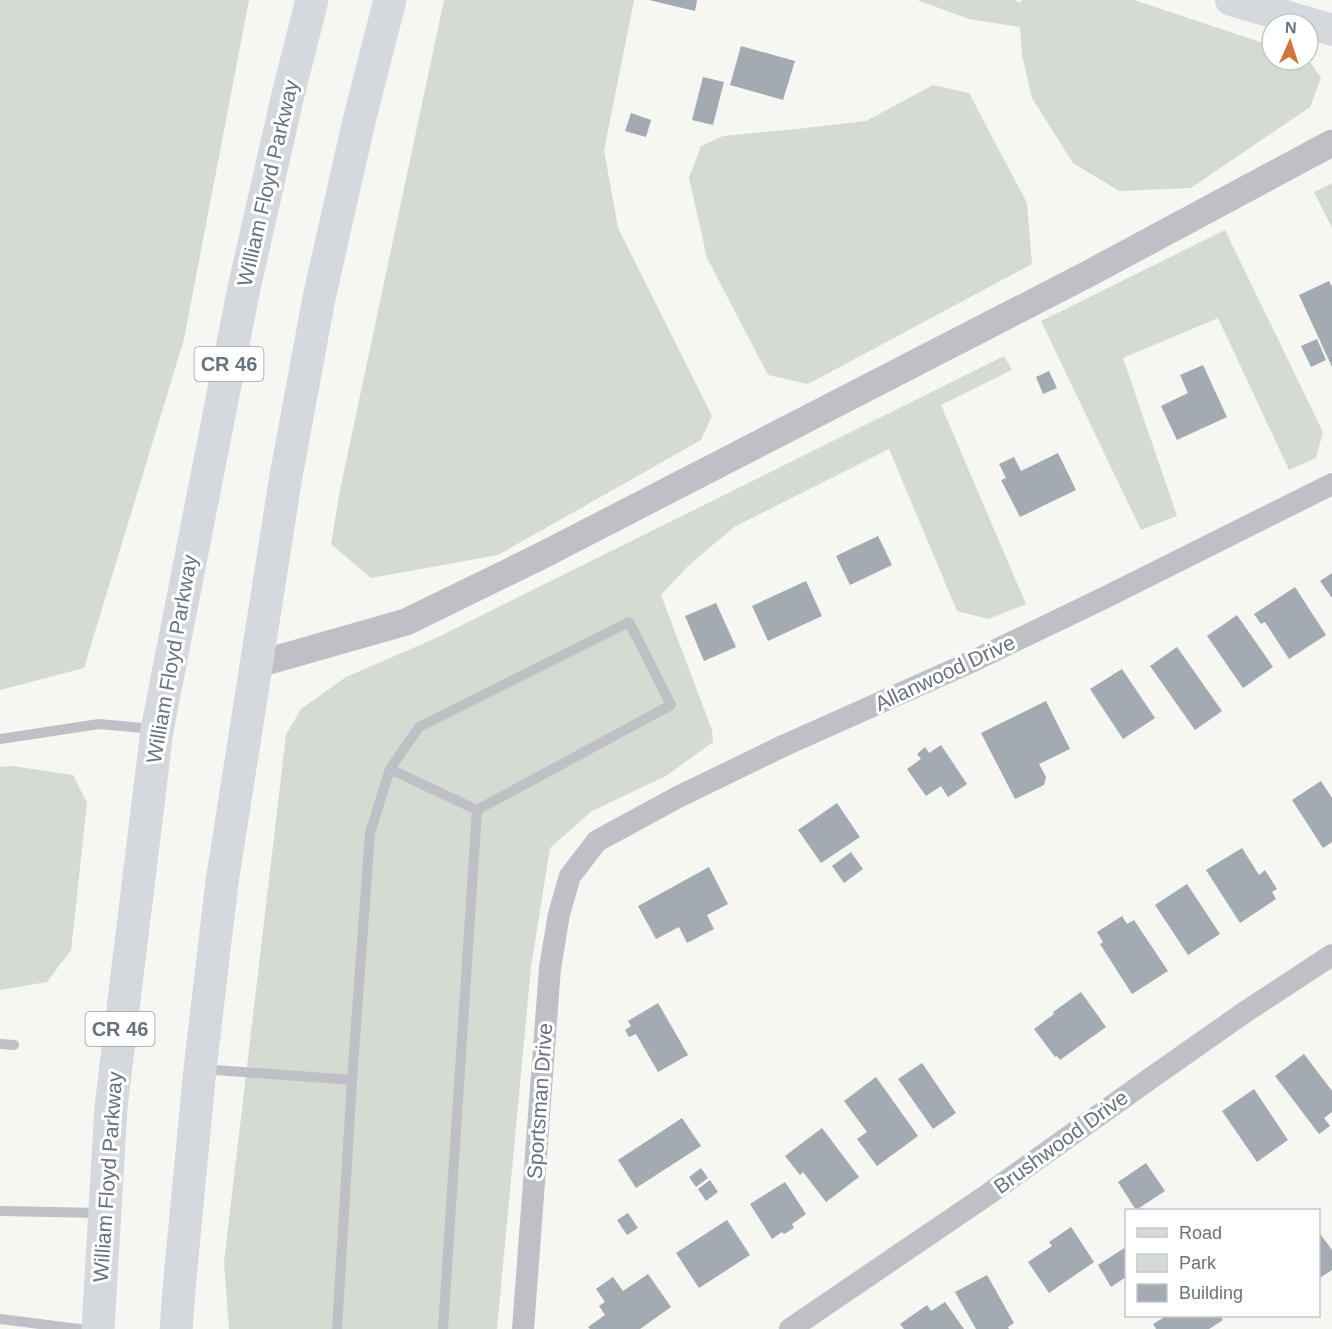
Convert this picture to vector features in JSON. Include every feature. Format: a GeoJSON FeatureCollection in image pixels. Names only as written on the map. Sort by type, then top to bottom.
{"type":"FeatureCollection","features":[{"type":"Feature","properties":{"kind":"highway","name":"William Floyd Parkway"},"geometry":{"type":"LineString","coordinates":[[98,1329],[111,1107],[157,730],[244,288],[312,0]]}},
{"type":"Feature","properties":{"kind":"highway"},"geometry":{"type":"LineString","coordinates":[[176,1329],[222,882],[255,665],[286,476],[319,298],[359,121],[390,0]]}},
{"type":"Feature","properties":{"kind":"main road"},"geometry":{"type":"LineString","coordinates":[[1231,0],[1332,30]]}},
{"type":"Feature","properties":{"kind":"street"},"geometry":{"type":"LineString","coordinates":[[255,665],[406,622],[541,556],[1086,275],[1332,144]]}},
{"type":"Feature","properties":{"kind":"street","name":"Allanwood Drive"},"geometry":{"type":"LineString","coordinates":[[570,876],[597,842],[678,797],[1104,598],[1332,484]]}},
{"type":"Feature","properties":{"kind":"street","name":"Sportsman Drive"},"geometry":{"type":"LineString","coordinates":[[524,1329],[550,968],[558,914],[570,876]]}},
{"type":"Feature","properties":{"kind":"street","name":"Brushwood Drive"},"geometry":{"type":"LineString","coordinates":[[790,1329],[987,1196],[1236,1018],[1332,955]]}},
{"type":"Feature","properties":{"kind":"lane"},"geometry":{"type":"LineString","coordinates":[[337,1329],[370,833],[390,769],[419,727],[629,622],[671,705],[477,810]]}},
{"type":"Feature","properties":{"kind":"lane"},"geometry":{"type":"LineString","coordinates":[[0,739],[99,724],[157,730]]}},
{"type":"Feature","properties":{"kind":"lane"},"geometry":{"type":"LineString","coordinates":[[390,769],[477,810]]}},
{"type":"Feature","properties":{"kind":"lane"},"geometry":{"type":"LineString","coordinates":[[443,1329],[477,810]]}},
{"type":"Feature","properties":{"kind":"lane"},"geometry":{"type":"LineString","coordinates":[[0,1044],[14,1045]]}},
{"type":"Feature","properties":{"kind":"lane"},"geometry":{"type":"LineString","coordinates":[[201,1069],[352,1080]]}},
{"type":"Feature","properties":{"kind":"lane"},"geometry":{"type":"LineString","coordinates":[[0,1210],[104,1214]]}},
{"type":"Feature","properties":{"kind":"lane"},"geometry":{"type":"LineString","coordinates":[[0,1319],[79,1329]]}},
{"type":"Feature","properties":{"kind":"green space"},"geometry":{"type":"Polygon","coordinates":[[[0,0],[249,0],[184,339],[84,668],[0,690],[0,0]]]}},
{"type":"Feature","properties":{"kind":"green space"},"geometry":{"type":"Polygon","coordinates":[[[444,0],[634,0],[604,150],[618,228],[712,416],[701,440],[498,555],[371,578],[331,544],[340,490],[444,0]]]}},
{"type":"Feature","properties":{"kind":"green space"},"geometry":{"type":"Polygon","coordinates":[[[917,0],[1014,0],[1020,3],[1022,0],[1134,0],[1260,42],[1260,72],[1317,72],[1321,78],[1310,107],[1191,188],[1119,191],[1073,163],[1032,98],[1022,55],[1020,27],[969,19],[917,0]]]}},
{"type":"Feature","properties":{"kind":"green space"},"geometry":{"type":"Polygon","coordinates":[[[933,85],[969,93],[1027,203],[1032,264],[808,384],[768,375],[707,258],[689,178],[701,146],[723,136],[866,121],[933,85]]]}},
{"type":"Feature","properties":{"kind":"green space"},"geometry":{"type":"Polygon","coordinates":[[[1332,183],[1332,228],[1314,192],[1332,183]]]}},
{"type":"Feature","properties":{"kind":"green space"},"geometry":{"type":"Polygon","coordinates":[[[1225,230],[1323,432],[1316,458],[1289,470],[1218,318],[1123,358],[1177,516],[1141,530],[1041,321],[1225,230]]]}},
{"type":"Feature","properties":{"kind":"green space"},"geometry":{"type":"Polygon","coordinates":[[[1004,356],[1012,370],[941,405],[1026,604],[988,619],[957,611],[889,449],[734,527],[688,566],[661,595],[712,730],[713,742],[666,776],[592,811],[550,848],[531,967],[497,1329],[229,1329],[224,1262],[286,735],[301,709],[346,677],[434,639],[1004,356]]]}},
{"type":"Feature","properties":{"kind":"green space"},"geometry":{"type":"Polygon","coordinates":[[[12,766],[73,775],[87,803],[71,950],[47,982],[0,990],[0,767],[12,766]]]}},
{"type":"Feature","properties":{"kind":"building"},"geometry":{"type":"Polygon","coordinates":[[[649,0],[697,0],[695,11],[649,0]]]}},
{"type":"Feature","properties":{"kind":"building"},"geometry":{"type":"Polygon","coordinates":[[[741,46],[795,61],[783,100],[730,85],[741,46]]]}},
{"type":"Feature","properties":{"kind":"building"},"geometry":{"type":"Polygon","coordinates":[[[703,77],[724,82],[713,125],[692,120],[703,77]]]}},
{"type":"Feature","properties":{"kind":"building"},"geometry":{"type":"Polygon","coordinates":[[[631,113],[651,120],[646,137],[625,131],[631,113]]]}},
{"type":"Feature","properties":{"kind":"building"},"geometry":{"type":"Polygon","coordinates":[[[1329,281],[1332,287],[1332,367],[1299,295],[1329,281]]]}},
{"type":"Feature","properties":{"kind":"building"},"geometry":{"type":"Polygon","coordinates":[[[1317,339],[1326,360],[1311,367],[1301,346],[1317,339]]]}},
{"type":"Feature","properties":{"kind":"building"},"geometry":{"type":"Polygon","coordinates":[[[1203,365],[1227,417],[1177,440],[1161,406],[1188,393],[1180,375],[1203,365]]]}},
{"type":"Feature","properties":{"kind":"building"},"geometry":{"type":"Polygon","coordinates":[[[1049,371],[1057,388],[1043,394],[1036,377],[1049,371]]]}},
{"type":"Feature","properties":{"kind":"building"},"geometry":{"type":"Polygon","coordinates":[[[1058,453],[1076,490],[1020,517],[1001,480],[1006,478],[999,464],[1014,457],[1021,471],[1058,453]]]}},
{"type":"Feature","properties":{"kind":"building"},"geometry":{"type":"Polygon","coordinates":[[[878,536],[892,565],[850,585],[836,556],[878,536]]]}},
{"type":"Feature","properties":{"kind":"building"},"geometry":{"type":"Polygon","coordinates":[[[1332,573],[1332,598],[1320,581],[1332,573]]]}},
{"type":"Feature","properties":{"kind":"building"},"geometry":{"type":"Polygon","coordinates":[[[806,581],[822,616],[768,641],[752,606],[806,581]]]}},
{"type":"Feature","properties":{"kind":"building"},"geometry":{"type":"Polygon","coordinates":[[[1295,587],[1326,635],[1289,659],[1265,622],[1261,624],[1254,614],[1295,587]]]}},
{"type":"Feature","properties":{"kind":"building"},"geometry":{"type":"Polygon","coordinates":[[[716,603],[736,647],[704,661],[685,616],[716,603]]]}},
{"type":"Feature","properties":{"kind":"building"},"geometry":{"type":"Polygon","coordinates":[[[1237,615],[1273,667],[1243,688],[1207,636],[1237,615]]]}},
{"type":"Feature","properties":{"kind":"building"},"geometry":{"type":"Polygon","coordinates":[[[1177,647],[1222,711],[1195,730],[1150,666],[1177,647]]]}},
{"type":"Feature","properties":{"kind":"building"},"geometry":{"type":"Polygon","coordinates":[[[1122,669],[1155,718],[1123,739],[1090,689],[1122,669]]]}},
{"type":"Feature","properties":{"kind":"building"},"geometry":{"type":"Polygon","coordinates":[[[1046,701],[1070,749],[1039,764],[1046,777],[1044,785],[1015,799],[981,733],[1046,701]]]}},
{"type":"Feature","properties":{"kind":"building"},"geometry":{"type":"Polygon","coordinates":[[[941,745],[967,784],[948,797],[941,786],[926,796],[907,769],[921,759],[917,754],[925,747],[929,753],[941,745]]]}},
{"type":"Feature","properties":{"kind":"building"},"geometry":{"type":"Polygon","coordinates":[[[1321,781],[1332,798],[1332,842],[1323,848],[1292,800],[1321,781]]]}},
{"type":"Feature","properties":{"kind":"building"},"geometry":{"type":"Polygon","coordinates":[[[837,803],[860,837],[821,863],[798,830],[837,803]]]}},
{"type":"Feature","properties":{"kind":"building"},"geometry":{"type":"Polygon","coordinates":[[[1242,848],[1259,875],[1265,870],[1277,889],[1272,892],[1276,899],[1240,923],[1206,870],[1242,848]]]}},
{"type":"Feature","properties":{"kind":"building"},"geometry":{"type":"Polygon","coordinates":[[[851,852],[863,869],[844,883],[832,866],[851,852]]]}},
{"type":"Feature","properties":{"kind":"building"},"geometry":{"type":"Polygon","coordinates":[[[709,867],[728,904],[707,915],[714,929],[687,943],[679,927],[656,939],[638,906],[709,867]]]}},
{"type":"Feature","properties":{"kind":"building"},"geometry":{"type":"Polygon","coordinates":[[[1187,884],[1220,934],[1188,955],[1155,905],[1187,884]]]}},
{"type":"Feature","properties":{"kind":"building"},"geometry":{"type":"Polygon","coordinates":[[[1122,916],[1127,924],[1134,920],[1168,971],[1132,994],[1100,944],[1103,942],[1097,932],[1122,916]]]}},
{"type":"Feature","properties":{"kind":"building"},"geometry":{"type":"Polygon","coordinates":[[[1081,992],[1106,1027],[1060,1060],[1057,1056],[1055,1057],[1034,1029],[1081,992]]]}},
{"type":"Feature","properties":{"kind":"building"},"geometry":{"type":"Polygon","coordinates":[[[658,1003],[688,1055],[658,1072],[636,1034],[629,1037],[625,1030],[631,1026],[628,1021],[658,1003]]]}},
{"type":"Feature","properties":{"kind":"building"},"geometry":{"type":"Polygon","coordinates":[[[1304,1054],[1332,1091],[1332,1112],[1324,1118],[1330,1126],[1319,1134],[1275,1076],[1304,1054]]]}},
{"type":"Feature","properties":{"kind":"building"},"geometry":{"type":"Polygon","coordinates":[[[922,1063],[956,1113],[933,1129],[898,1079],[922,1063]]]}},
{"type":"Feature","properties":{"kind":"building"},"geometry":{"type":"Polygon","coordinates":[[[876,1077],[918,1136],[877,1166],[857,1139],[867,1132],[844,1101],[876,1077]]]}},
{"type":"Feature","properties":{"kind":"building"},"geometry":{"type":"Polygon","coordinates":[[[1254,1089],[1288,1140],[1257,1162],[1222,1111],[1254,1089]]]}},
{"type":"Feature","properties":{"kind":"building"},"geometry":{"type":"Polygon","coordinates":[[[682,1118],[701,1146],[636,1188],[618,1160],[682,1118]]]}},
{"type":"Feature","properties":{"kind":"building"},"geometry":{"type":"Polygon","coordinates":[[[822,1128],[859,1177],[826,1202],[803,1172],[800,1175],[785,1156],[822,1128]]]}},
{"type":"Feature","properties":{"kind":"building"},"geometry":{"type":"Polygon","coordinates":[[[1146,1163],[1165,1191],[1135,1209],[1118,1182],[1146,1163]]]}},
{"type":"Feature","properties":{"kind":"building"},"geometry":{"type":"Polygon","coordinates":[[[701,1168],[708,1178],[696,1187],[689,1177],[701,1168]]]}},
{"type":"Feature","properties":{"kind":"building"},"geometry":{"type":"Polygon","coordinates":[[[710,1180],[718,1192],[706,1201],[698,1189],[710,1180]]]}},
{"type":"Feature","properties":{"kind":"building"},"geometry":{"type":"Polygon","coordinates":[[[785,1182],[806,1214],[792,1224],[794,1228],[772,1239],[750,1204],[785,1182]]]}},
{"type":"Feature","properties":{"kind":"building"},"geometry":{"type":"Polygon","coordinates":[[[628,1213],[638,1228],[627,1235],[617,1220],[628,1213]]]}},
{"type":"Feature","properties":{"kind":"building"},"geometry":{"type":"Polygon","coordinates":[[[727,1220],[750,1255],[699,1288],[676,1253],[727,1220]]]}},
{"type":"Feature","properties":{"kind":"building"},"geometry":{"type":"Polygon","coordinates":[[[1071,1227],[1094,1262],[1049,1293],[1028,1262],[1052,1246],[1049,1242],[1071,1227]]]}},
{"type":"Feature","properties":{"kind":"building"},"geometry":{"type":"Polygon","coordinates":[[[1320,1234],[1332,1250],[1332,1270],[1320,1278],[1320,1234]]]}},
{"type":"Feature","properties":{"kind":"building"},"geometry":{"type":"Polygon","coordinates":[[[1125,1248],[1125,1278],[1111,1287],[1098,1265],[1125,1248]]]}},
{"type":"Feature","properties":{"kind":"building"},"geometry":{"type":"Polygon","coordinates":[[[648,1274],[671,1307],[640,1329],[590,1329],[588,1327],[605,1315],[599,1306],[605,1302],[596,1289],[613,1277],[623,1291],[648,1274]]]}},
{"type":"Feature","properties":{"kind":"building"},"geometry":{"type":"Polygon","coordinates":[[[987,1275],[1014,1323],[1008,1327],[1009,1329],[976,1329],[955,1292],[987,1275]]]}},
{"type":"Feature","properties":{"kind":"building"},"geometry":{"type":"Polygon","coordinates":[[[945,1302],[964,1329],[904,1329],[900,1324],[927,1305],[931,1311],[945,1302]]]}},
{"type":"Feature","properties":{"kind":"building"},"geometry":{"type":"Polygon","coordinates":[[[1164,1317],[1221,1317],[1223,1320],[1209,1329],[1156,1329],[1153,1324],[1164,1317]]]}}]}
